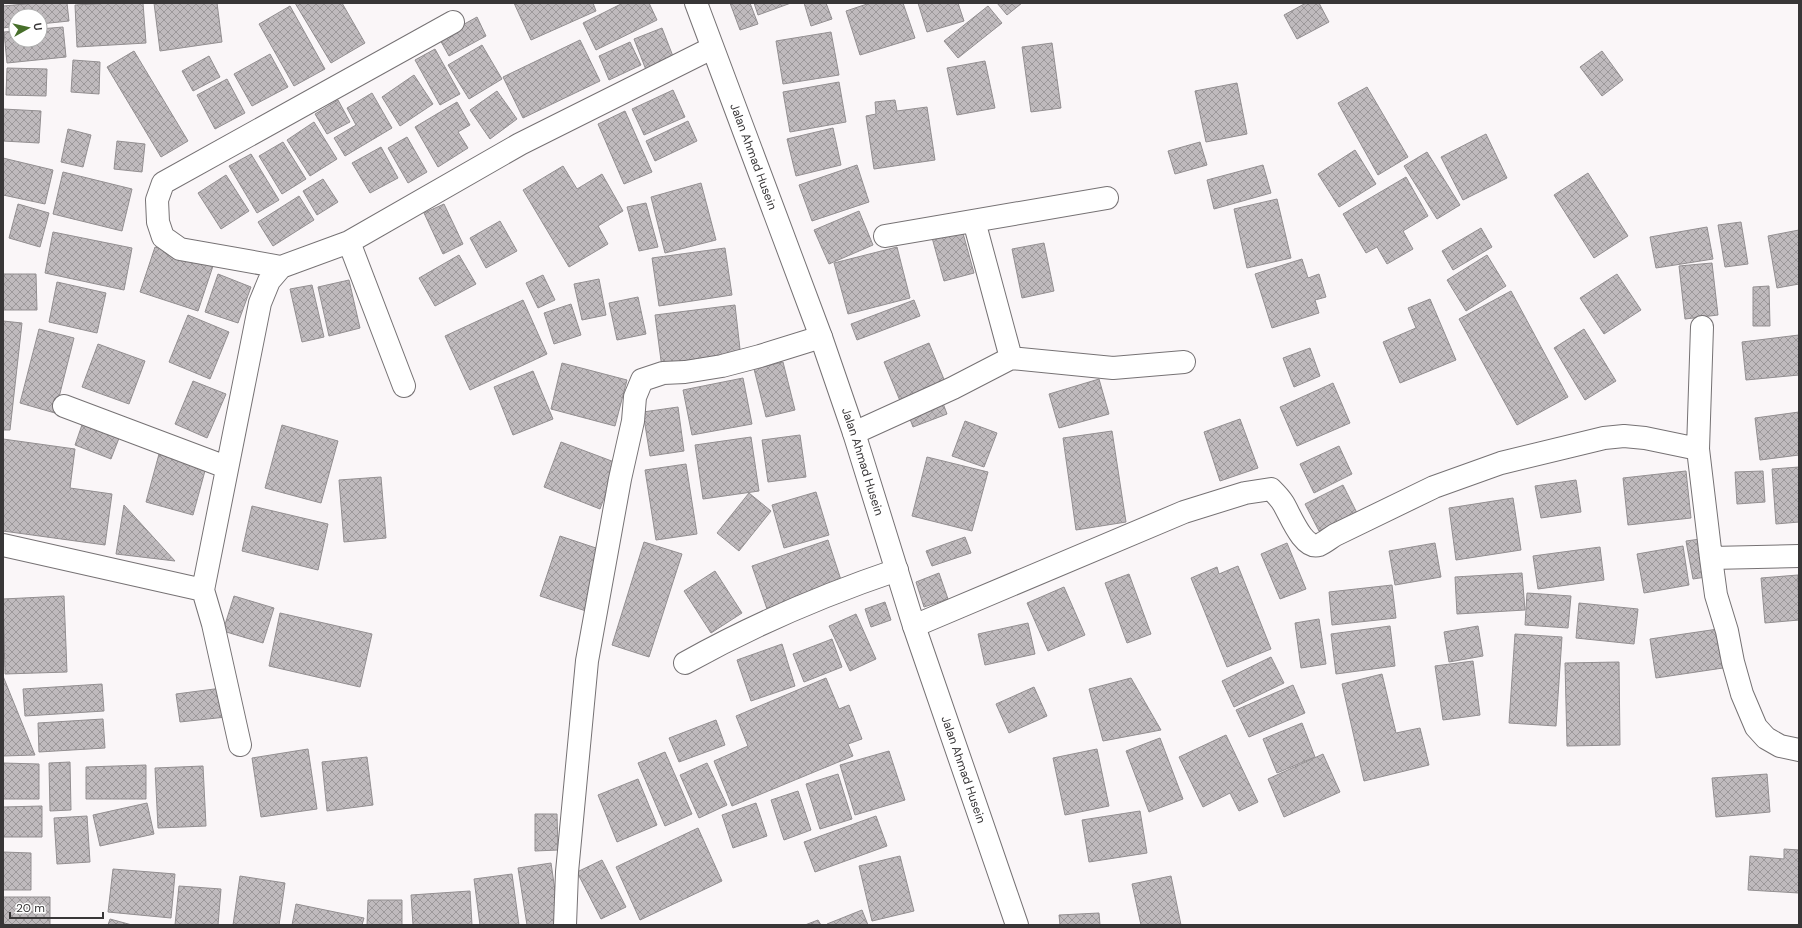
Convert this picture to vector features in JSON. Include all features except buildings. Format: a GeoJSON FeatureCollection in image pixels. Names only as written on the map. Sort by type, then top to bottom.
{"type":"FeatureCollection","features":[{"type":"Feature","properties":{"kind":"street","name":"Jalan Ahmad Husein"},"geometry":{"type":"LineString","coordinates":[[696,3],[821,337],[854,433],[914,626],[1016,925]]}},
{"type":"Feature","properties":{"kind":"street"},"geometry":{"type":"LineString","coordinates":[[281,267],[180,249],[164,237],[158,222],[157,200],[163,183],[453,22]]}},
{"type":"Feature","properties":{"kind":"street"},"geometry":{"type":"LineString","coordinates":[[240,745],[213,624],[203,590],[226,466],[260,303],[269,281],[281,267],[349,242],[520,144],[712,48]]}},
{"type":"Feature","properties":{"kind":"street"},"geometry":{"type":"LineString","coordinates":[[885,236],[1107,198]]}},
{"type":"Feature","properties":{"kind":"street"},"geometry":{"type":"LineString","coordinates":[[974,221],[1011,358]]}},
{"type":"Feature","properties":{"kind":"street"},"geometry":{"type":"LineString","coordinates":[[349,242],[404,386]]}},
{"type":"Feature","properties":{"kind":"street"},"geometry":{"type":"LineString","coordinates":[[1702,327],[1698,449],[1716,595],[1727,631],[1733,662],[1742,694],[1756,727],[1766,738],[1780,746],[1799,750]]}},
{"type":"Feature","properties":{"kind":"street"},"geometry":{"type":"LineString","coordinates":[[565,925],[567,872],[587,661],[620,479],[633,421],[634,397],[642,380],[663,373],[685,372],[722,366],[821,337]]}},
{"type":"Feature","properties":{"kind":"street"},"geometry":{"type":"LineString","coordinates":[[854,433],[953,388],[1011,358],[1113,368],[1184,362]]}},
{"type":"Feature","properties":{"kind":"street"},"geometry":{"type":"LineString","coordinates":[[64,406],[226,466]]}},
{"type":"Feature","properties":{"kind":"street"},"geometry":{"type":"LineString","coordinates":[[914,626],[1184,512],[1245,493],[1271,489],[1283,502],[1296,528],[1308,544],[1314,546],[1320,545],[1348,528],[1434,486],[1501,463],[1604,438],[1624,436],[1645,438],[1698,449]]}},
{"type":"Feature","properties":{"kind":"street"},"geometry":{"type":"LineString","coordinates":[[3,545],[203,590]]}},
{"type":"Feature","properties":{"kind":"street"},"geometry":{"type":"LineString","coordinates":[[1711,558],[1799,556]]}},
{"type":"Feature","properties":{"kind":"street"},"geometry":{"type":"LineString","coordinates":[[685,664],[731,638],[773,618],[843,588],[897,570]]}}]}
